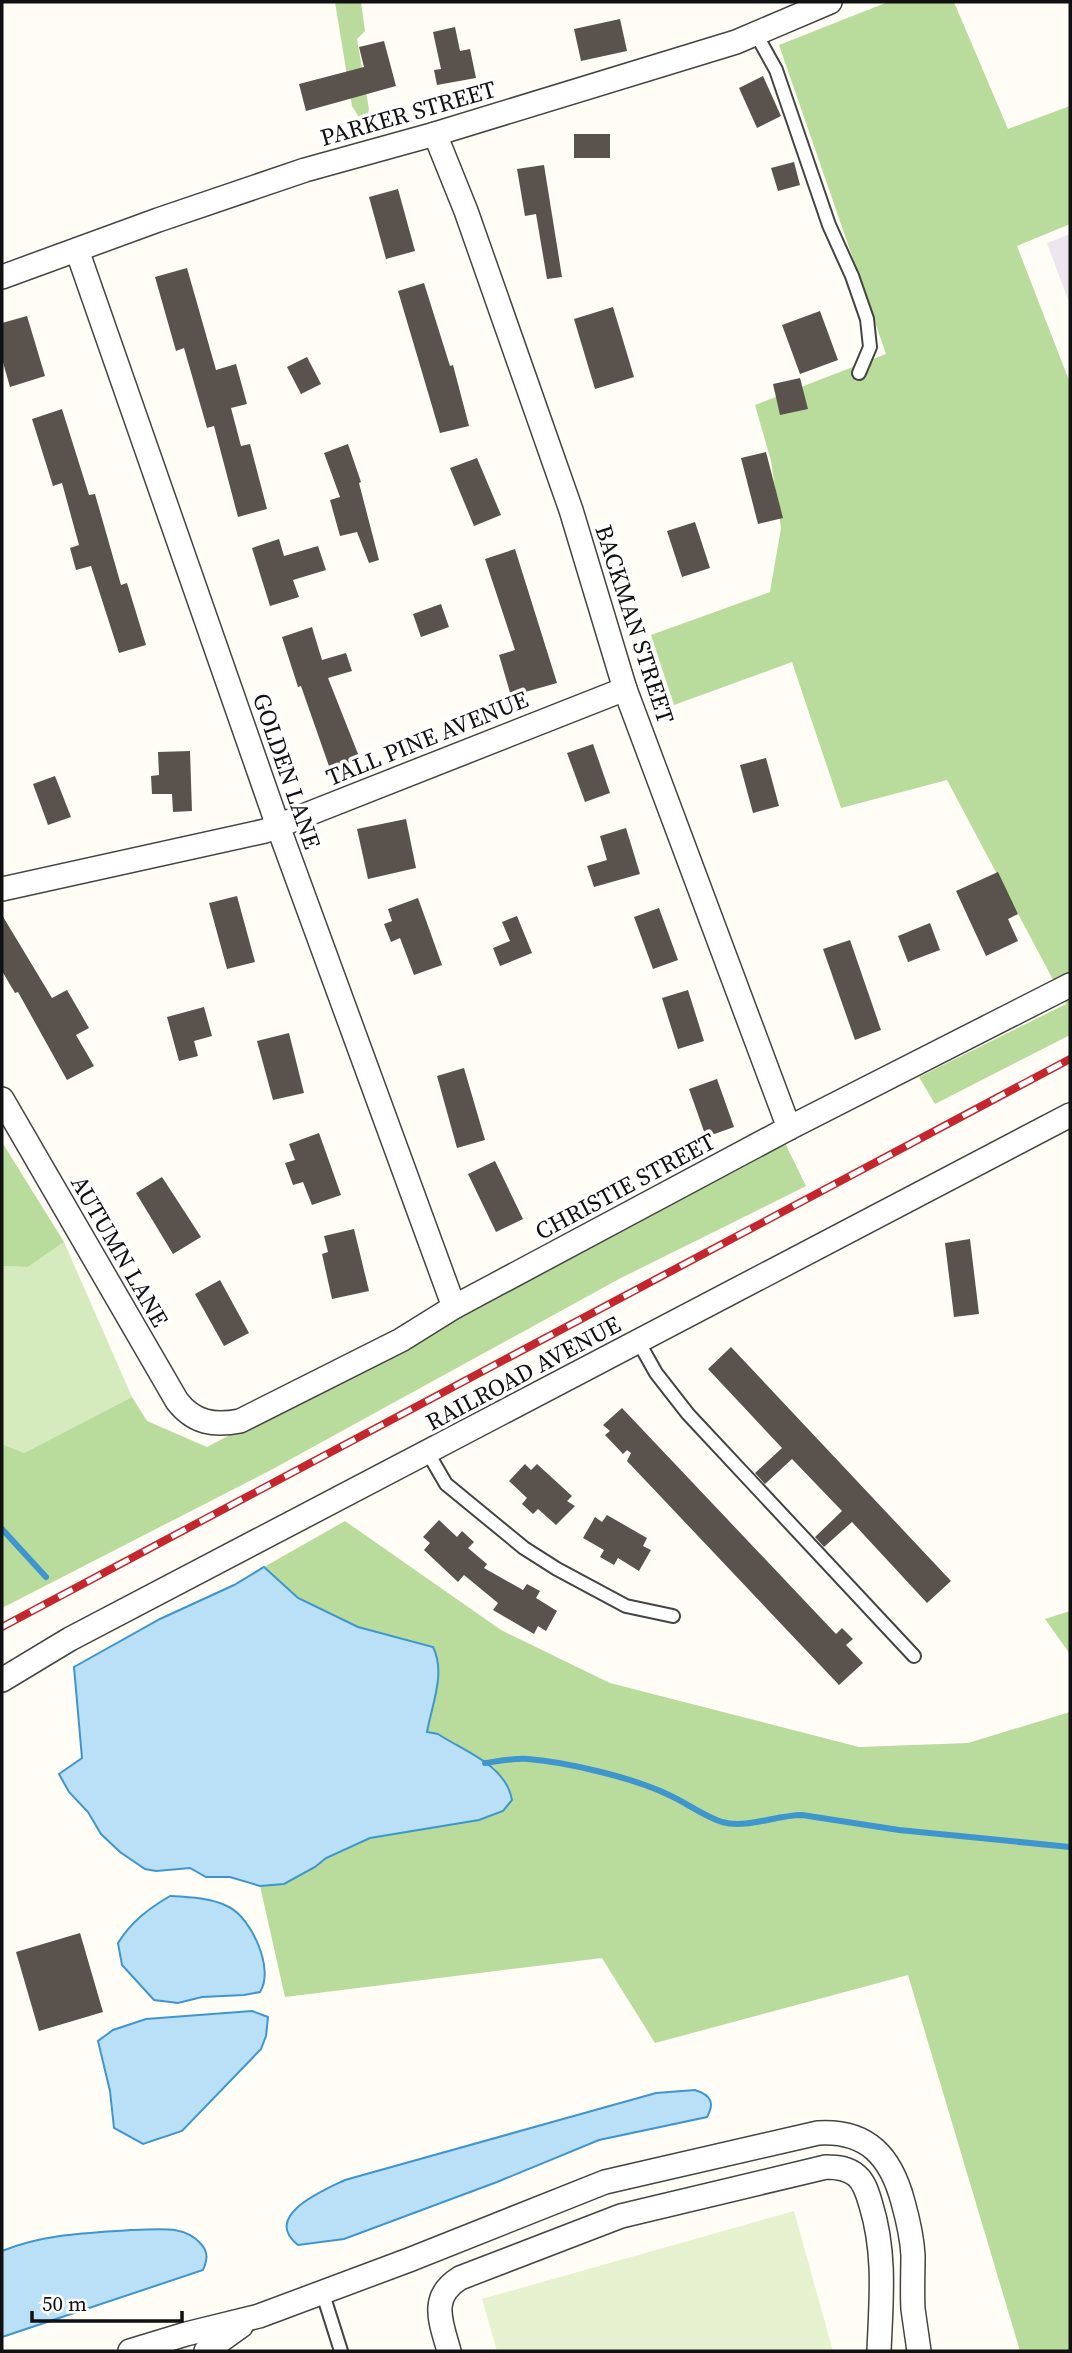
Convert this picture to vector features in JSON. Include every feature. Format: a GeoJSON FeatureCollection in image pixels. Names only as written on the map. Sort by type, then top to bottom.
{"type":"FeatureCollection","features":[{"type":"Feature","properties":{"kind":"street","name":"PARKER STREET"},"geometry":{"type":"LineString","coordinates":[[2,277],[305,170],[435,134],[756,34],[830,2]]}},
{"type":"Feature","properties":{"kind":"street","name":"BACKMAN STREET"},"geometry":{"type":"LineString","coordinates":[[435,134],[466,211],[571,510],[625,690],[789,1128]]}},
{"type":"Feature","properties":{"kind":"street","name":"GOLDEN LANE"},"geometry":{"type":"LineString","coordinates":[[77,250],[278,826],[454,1307]]}},
{"type":"Feature","properties":{"kind":"street","name":"TALL PINE AVENUE"},"geometry":{"type":"LineString","coordinates":[[2,889],[254,834],[625,690]]}},
{"type":"Feature","properties":{"kind":"street","name":"CHRISTIE STREET"},"geometry":{"type":"LineString","coordinates":[[203,1422],[215,1424],[240,1421],[401,1340],[454,1307],[789,1128],[1070,985]]}},
{"type":"Feature","properties":{"kind":"street","name":"AUTUMN LANE"},"geometry":{"type":"LineString","coordinates":[[2,1099],[177,1401],[182,1408],[203,1422]]}},
{"type":"Feature","properties":{"kind":"street","name":"RAILROAD AVENUE"},"geometry":{"type":"LineString","coordinates":[[2,1680],[70,1639],[1070,1115]]}},
{"type":"Feature","properties":{"kind":"street"},"geometry":{"type":"LineString","coordinates":[[130,2351],[259,2316],[605,2182],[818,2133],[837,2132],[862,2139],[872,2146],[892,2168],[898,2183],[911,2234],[914,2310],[919,2351]]}},
{"type":"Feature","properties":{"kind":"street"},"geometry":{"type":"LineString","coordinates":[[449,2351],[441,2323],[440,2302],[446,2288],[460,2278],[621,2216],[817,2169],[838,2167],[856,2175],[863,2183],[879,2231],[882,2262],[880,2351]]}},
{"type":"Feature","properties":{"kind":"street"},"geometry":{"type":"LineString","coordinates":[[206,2351],[220,2339],[259,2316]]}},
{"type":"Feature","properties":{"kind":"lane"},"geometry":{"type":"LineString","coordinates":[[756,34],[776,70],[829,225],[852,276],[867,319],[870,346],[859,373]]}},
{"type":"Feature","properties":{"kind":"lane"},"geometry":{"type":"LineString","coordinates":[[638,1341],[656,1373],[688,1415],[914,1656]]}},
{"type":"Feature","properties":{"kind":"lane"},"geometry":{"type":"LineString","coordinates":[[428,1453],[446,1484],[524,1548],[626,1606],[673,1616]]}},
{"type":"Feature","properties":{"kind":"lane"},"geometry":{"type":"LineString","coordinates":[[322,2291],[341,2351]]}},
{"type":"Feature","properties":{"kind":"shaded area"},"geometry":{"type":"Polygon","coordinates":[[[1070,234],[1070,305],[1047,243],[1070,234]]]}},
{"type":"Feature","properties":{"kind":"green space"},"geometry":{"type":"Polygon","coordinates":[[[335,2],[361,2],[365,31],[357,39],[369,109],[365,127],[352,106],[335,2]]]}},
{"type":"Feature","properties":{"kind":"green space"},"geometry":{"type":"Polygon","coordinates":[[[888,2],[954,2],[1008,129],[1070,106],[1070,224],[1017,246],[1070,383],[1070,1035],[935,1104],[919,1077],[1066,1004],[947,780],[841,808],[792,662],[674,705],[651,635],[770,592],[781,528],[771,461],[755,405],[886,354],[779,45],[888,2]]]}},
{"type":"Feature","properties":{"kind":"green space"},"geometry":{"type":"Polygon","coordinates":[[[2,1142],[64,1242],[28,1267],[2,1266],[2,1142]]]}},
{"type":"Feature","properties":{"kind":"green space"},"geometry":{"type":"Polygon","coordinates":[[[785,1143],[806,1186],[619,1279],[271,1470],[2,1608],[2,1444],[24,1453],[132,1397],[147,1421],[207,1447],[785,1143]]]}},
{"type":"Feature","properties":{"kind":"green space"},"geometry":{"type":"Polygon","coordinates":[[[64,1242],[132,1397],[24,1453],[2,1444],[2,1266],[28,1267],[64,1242]]]}},
{"type":"Feature","properties":{"kind":"green space"},"geometry":{"type":"Polygon","coordinates":[[[345,1521],[501,1630],[610,1683],[859,1747],[968,1743],[1070,1712],[1070,2351],[1020,2351],[908,1975],[655,2043],[602,1958],[285,1997],[260,1886],[284,1884],[326,1858],[370,1838],[479,1820],[495,1768],[438,1734],[427,1732],[439,1676],[433,1647],[358,1627],[298,1598],[264,1567],[345,1521]]]}},
{"type":"Feature","properties":{"kind":"green space"},"geometry":{"type":"Polygon","coordinates":[[[1070,1611],[1070,1654],[1045,1619],[1070,1611]]]}},
{"type":"Feature","properties":{"kind":"green space"},"geometry":{"type":"Polygon","coordinates":[[[794,2211],[833,2351],[497,2351],[482,2299],[794,2211]]]}},
{"type":"Feature","properties":{"kind":"water"},"geometry":{"type":"Polygon","coordinates":[[[264,1567],[298,1598],[358,1627],[433,1647],[437,1657],[438,1678],[427,1732],[438,1734],[472,1754],[502,1777],[512,1800],[503,1811],[479,1820],[370,1838],[326,1858],[284,1884],[260,1886],[230,1877],[206,1877],[190,1868],[156,1871],[145,1869],[120,1852],[101,1834],[88,1812],[69,1792],[59,1774],[82,1758],[74,1667],[160,1619],[234,1585],[264,1567]]]}},
{"type":"Feature","properties":{"kind":"water"},"geometry":{"type":"Polygon","coordinates":[[[170,1896],[215,1902],[237,1913],[252,1933],[263,1958],[265,1971],[260,1992],[202,1997],[178,2003],[154,2000],[122,1965],[118,1943],[141,1916],[170,1896]]]}},
{"type":"Feature","properties":{"kind":"water"},"geometry":{"type":"Polygon","coordinates":[[[252,2011],[268,2017],[266,2036],[261,2049],[182,2131],[143,2144],[114,2128],[110,2091],[98,2041],[113,2030],[146,2019],[252,2011]]]}},
{"type":"Feature","properties":{"kind":"water"},"geometry":{"type":"Polygon","coordinates":[[[695,2090],[705,2094],[710,2100],[711,2108],[707,2117],[599,2140],[497,2182],[344,2239],[298,2245],[289,2234],[287,2224],[291,2214],[300,2205],[345,2180],[656,2093],[695,2090]]]}},
{"type":"Feature","properties":{"kind":"water"},"geometry":{"type":"Polygon","coordinates":[[[131,2230],[186,2233],[204,2247],[206,2260],[203,2270],[2,2337],[2,2251],[49,2238],[131,2230]]]}},
{"type":"Feature","properties":{"kind":"building"},"geometry":{"type":"Polygon","coordinates":[[[620,19],[627,51],[581,61],[574,29],[620,19]]]}},
{"type":"Feature","properties":{"kind":"building"},"geometry":{"type":"Polygon","coordinates":[[[455,27],[460,51],[470,49],[476,78],[437,85],[434,70],[441,69],[433,32],[455,27]]]}},
{"type":"Feature","properties":{"kind":"building"},"geometry":{"type":"Polygon","coordinates":[[[384,41],[396,86],[306,111],[299,84],[364,67],[359,47],[384,41]]]}},
{"type":"Feature","properties":{"kind":"building"},"geometry":{"type":"Polygon","coordinates":[[[763,76],[781,116],[757,128],[739,88],[763,76]]]}},
{"type":"Feature","properties":{"kind":"building"},"geometry":{"type":"Polygon","coordinates":[[[574,134],[610,134],[610,158],[574,158],[574,134]]]}},
{"type":"Feature","properties":{"kind":"building"},"geometry":{"type":"Polygon","coordinates":[[[794,162],[800,185],[778,191],[771,168],[794,162]]]}},
{"type":"Feature","properties":{"kind":"building"},"geometry":{"type":"Polygon","coordinates":[[[544,165],[562,277],[547,279],[536,214],[525,216],[517,169],[544,165]]]}},
{"type":"Feature","properties":{"kind":"building"},"geometry":{"type":"Polygon","coordinates":[[[398,189],[415,251],[386,259],[369,197],[398,189]]]}},
{"type":"Feature","properties":{"kind":"building"},"geometry":{"type":"Polygon","coordinates":[[[187,268],[216,370],[236,364],[247,404],[231,408],[241,446],[250,444],[267,509],[238,517],[214,426],[207,428],[184,348],[176,351],[155,277],[187,268]]]}},
{"type":"Feature","properties":{"kind":"building"},"geometry":{"type":"Polygon","coordinates":[[[424,283],[450,366],[453,365],[469,426],[440,433],[398,291],[424,283]]]}},
{"type":"Feature","properties":{"kind":"building"},"geometry":{"type":"Polygon","coordinates":[[[613,307],[634,377],[595,389],[574,319],[613,307]]]}},
{"type":"Feature","properties":{"kind":"building"},"geometry":{"type":"Polygon","coordinates":[[[820,311],[838,360],[800,374],[782,325],[820,311]]]}},
{"type":"Feature","properties":{"kind":"building"},"geometry":{"type":"Polygon","coordinates":[[[27,316],[45,376],[10,387],[2,359],[2,323],[27,316]]]}},
{"type":"Feature","properties":{"kind":"building"},"geometry":{"type":"Polygon","coordinates":[[[307,357],[321,384],[301,394],[287,367],[307,357]]]}},
{"type":"Feature","properties":{"kind":"building"},"geometry":{"type":"Polygon","coordinates":[[[800,378],[808,409],[780,415],[773,384],[800,378]]]}},
{"type":"Feature","properties":{"kind":"building"},"geometry":{"type":"Polygon","coordinates":[[[62,409],[89,495],[95,494],[121,585],[127,583],[146,645],[119,653],[91,566],[76,570],[70,548],[79,545],[62,483],[53,486],[32,419],[62,409]]]}},
{"type":"Feature","properties":{"kind":"building"},"geometry":{"type":"Polygon","coordinates":[[[348,444],[361,482],[359,483],[379,560],[369,563],[357,532],[340,536],[330,500],[340,497],[324,453],[348,444]]]}},
{"type":"Feature","properties":{"kind":"building"},"geometry":{"type":"Polygon","coordinates":[[[766,452],[783,518],[758,524],[741,458],[766,452]]]}},
{"type":"Feature","properties":{"kind":"building"},"geometry":{"type":"Polygon","coordinates":[[[477,458],[501,515],[474,526],[450,468],[477,458]]]}},
{"type":"Feature","properties":{"kind":"building"},"geometry":{"type":"Polygon","coordinates":[[[695,522],[710,568],[682,577],[667,531],[695,522]]]}},
{"type":"Feature","properties":{"kind":"building"},"geometry":{"type":"Polygon","coordinates":[[[279,539],[284,556],[318,546],[326,570],[293,580],[299,597],[270,606],[252,548],[279,539]]]}},
{"type":"Feature","properties":{"kind":"building"},"geometry":{"type":"Polygon","coordinates":[[[515,549],[557,683],[511,696],[499,655],[515,650],[485,559],[515,549]]]}},
{"type":"Feature","properties":{"kind":"building"},"geometry":{"type":"Polygon","coordinates":[[[441,604],[449,627],[421,637],[413,614],[441,604]]]}},
{"type":"Feature","properties":{"kind":"building"},"geometry":{"type":"Polygon","coordinates":[[[312,627],[322,660],[346,653],[352,671],[328,678],[360,759],[330,769],[282,637],[312,627]]]}},
{"type":"Feature","properties":{"kind":"building"},"geometry":{"type":"Polygon","coordinates":[[[593,744],[610,793],[585,802],[567,753],[593,744]]]}},
{"type":"Feature","properties":{"kind":"building"},"geometry":{"type":"Polygon","coordinates":[[[190,751],[192,811],[173,812],[172,794],[152,794],[151,776],[159,775],[158,752],[190,751]]]}},
{"type":"Feature","properties":{"kind":"building"},"geometry":{"type":"Polygon","coordinates":[[[766,758],[779,806],[753,813],[740,765],[766,758]]]}},
{"type":"Feature","properties":{"kind":"building"},"geometry":{"type":"Polygon","coordinates":[[[55,776],[71,817],[48,825],[33,784],[55,776]]]}},
{"type":"Feature","properties":{"kind":"building"},"geometry":{"type":"Polygon","coordinates":[[[406,819],[416,868],[368,879],[357,829],[406,819]]]}},
{"type":"Feature","properties":{"kind":"building"},"geometry":{"type":"Polygon","coordinates":[[[626,828],[640,874],[594,887],[587,866],[607,860],[600,836],[626,828]]]}},
{"type":"Feature","properties":{"kind":"building"},"geometry":{"type":"Polygon","coordinates":[[[998,872],[1018,914],[1008,919],[1018,941],[986,956],[956,891],[998,872]]]}},
{"type":"Feature","properties":{"kind":"building"},"geometry":{"type":"Polygon","coordinates":[[[237,896],[255,962],[227,969],[209,903],[237,896]]]}},
{"type":"Feature","properties":{"kind":"building"},"geometry":{"type":"Polygon","coordinates":[[[418,898],[442,965],[414,975],[400,938],[391,942],[384,924],[392,921],[388,909],[418,898]]]}},
{"type":"Feature","properties":{"kind":"building"},"geometry":{"type":"Polygon","coordinates":[[[659,908],[678,960],[653,969],[634,917],[659,908]]]}},
{"type":"Feature","properties":{"kind":"building"},"geometry":{"type":"Polygon","coordinates":[[[2,915],[52,998],[67,990],[89,1028],[76,1035],[94,1066],[67,1080],[18,992],[15,993],[2,971],[2,915]]]}},
{"type":"Feature","properties":{"kind":"building"},"geometry":{"type":"Polygon","coordinates":[[[517,916],[532,953],[500,966],[493,948],[510,941],[502,922],[517,916]]]}},
{"type":"Feature","properties":{"kind":"building"},"geometry":{"type":"Polygon","coordinates":[[[930,923],[940,950],[908,962],[898,936],[930,923]]]}},
{"type":"Feature","properties":{"kind":"building"},"geometry":{"type":"Polygon","coordinates":[[[850,940],[881,1030],[855,1040],[823,949],[850,940]]]}},
{"type":"Feature","properties":{"kind":"building"},"geometry":{"type":"Polygon","coordinates":[[[688,990],[704,1041],[678,1049],[662,998],[688,990]]]}},
{"type":"Feature","properties":{"kind":"building"},"geometry":{"type":"Polygon","coordinates":[[[204,1007],[212,1036],[194,1041],[198,1056],[179,1061],[167,1017],[204,1007]]]}},
{"type":"Feature","properties":{"kind":"building"},"geometry":{"type":"Polygon","coordinates":[[[289,1033],[304,1093],[273,1100],[257,1041],[289,1033]]]}},
{"type":"Feature","properties":{"kind":"building"},"geometry":{"type":"Polygon","coordinates":[[[464,1068],[485,1140],[457,1148],[437,1076],[464,1068]]]}},
{"type":"Feature","properties":{"kind":"building"},"geometry":{"type":"Polygon","coordinates":[[[717,1079],[734,1127],[706,1137],[689,1089],[717,1079]]]}},
{"type":"Feature","properties":{"kind":"building"},"geometry":{"type":"Polygon","coordinates":[[[319,1133],[341,1195],[312,1205],[303,1182],[293,1185],[285,1163],[295,1160],[289,1144],[319,1133]]]}},
{"type":"Feature","properties":{"kind":"building"},"geometry":{"type":"Polygon","coordinates":[[[495,1161],[523,1219],[496,1232],[468,1174],[495,1161]]]}},
{"type":"Feature","properties":{"kind":"building"},"geometry":{"type":"Polygon","coordinates":[[[162,1177],[201,1237],[173,1254],[136,1193],[162,1177]]]}},
{"type":"Feature","properties":{"kind":"building"},"geometry":{"type":"Polygon","coordinates":[[[354,1229],[369,1291],[332,1299],[322,1254],[328,1252],[324,1236],[354,1229]]]}},
{"type":"Feature","properties":{"kind":"building"},"geometry":{"type":"Polygon","coordinates":[[[970,1239],[979,1314],[954,1317],[945,1243],[970,1239]]]}},
{"type":"Feature","properties":{"kind":"building"},"geometry":{"type":"Polygon","coordinates":[[[220,1280],[249,1333],[224,1346],[195,1294],[220,1280]]]}},
{"type":"Feature","properties":{"kind":"building"},"geometry":{"type":"Polygon","coordinates":[[[731,1347],[951,1581],[927,1603],[852,1522],[824,1547],[815,1537],[842,1511],[792,1459],[765,1484],[755,1473],[782,1448],[708,1369],[731,1347]]]}},
{"type":"Feature","properties":{"kind":"building"},"geometry":{"type":"Polygon","coordinates":[[[622,1408],[836,1634],[842,1628],[853,1639],[846,1645],[863,1663],[839,1685],[627,1461],[631,1453],[627,1450],[623,1454],[605,1435],[610,1431],[603,1425],[622,1408]]]}},
{"type":"Feature","properties":{"kind":"building"},"geometry":{"type":"Polygon","coordinates":[[[525,1464],[531,1470],[537,1464],[572,1496],[567,1501],[575,1506],[556,1525],[538,1509],[533,1514],[522,1504],[527,1498],[509,1481],[525,1464]]]}},
{"type":"Feature","properties":{"kind":"building"},"geometry":{"type":"Polygon","coordinates":[[[607,1515],[647,1538],[643,1546],[651,1550],[639,1571],[618,1558],[614,1565],[600,1557],[604,1550],[583,1538],[595,1517],[602,1522],[607,1515]]]}},
{"type":"Feature","properties":{"kind":"building"},"geometry":{"type":"Polygon","coordinates":[[[439,1520],[457,1537],[462,1531],[474,1542],[468,1548],[487,1564],[484,1568],[523,1590],[527,1584],[540,1591],[536,1598],[557,1611],[546,1631],[538,1626],[534,1634],[493,1610],[498,1603],[464,1575],[458,1582],[424,1550],[430,1543],[423,1537],[439,1520]]]}},
{"type":"Feature","properties":{"kind":"building"},"geometry":{"type":"Polygon","coordinates":[[[80,1933],[103,2012],[39,2031],[16,1952],[80,1933]]]}},
{"type":"Feature","properties":{"kind":"waterway"},"geometry":{"type":"LineString","coordinates":[[2,1529],[46,1577]]}},
{"type":"Feature","properties":{"kind":"waterway"},"geometry":{"type":"LineString","coordinates":[[485,1763],[528,1759],[600,1772],[654,1789],[708,1816],[732,1824],[802,1815],[899,1830],[1070,1847]]}},
{"type":"Feature","properties":{"kind":"railway"},"geometry":{"type":"LineString","coordinates":[[2,1627],[1070,1059]]}}]}
